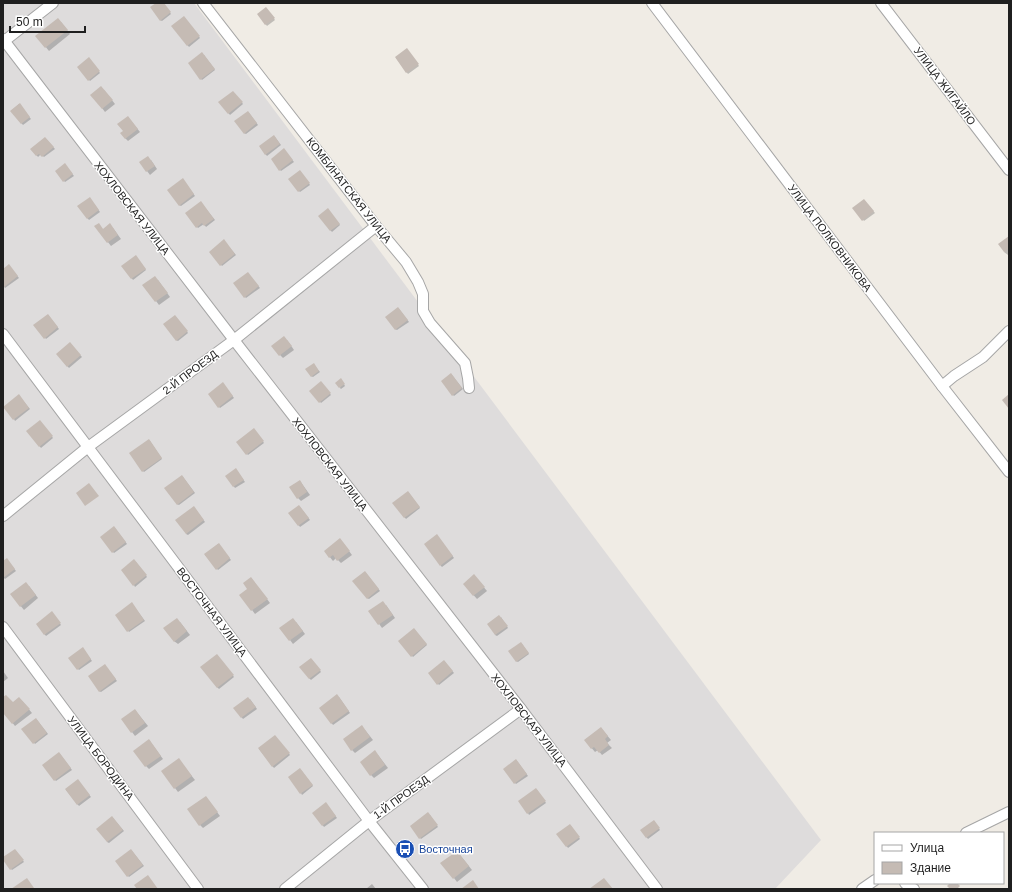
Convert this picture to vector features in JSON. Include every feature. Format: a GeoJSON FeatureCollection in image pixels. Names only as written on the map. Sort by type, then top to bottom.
{"type":"FeatureCollection","features":[{"type":"Feature","properties":{"kind":"street"},"geometry":{"type":"LineString","coordinates":[[4,41],[53,3]]}},
{"type":"Feature","properties":{"kind":"street","name":"КОМБИНАТСКАЯ УЛИЦА"},"geometry":{"type":"LineString","coordinates":[[203,3],[376,226],[406,262],[418,282],[423,294],[423,311],[430,323],[464,363],[470,388]]}},
{"type":"Feature","properties":{"kind":"street","name":"УЛИЦА ПОЛКОВНИКОВА"},"geometry":{"type":"LineString","coordinates":[[652,3],[942,386],[1009,472]]}},
{"type":"Feature","properties":{"kind":"street","name":"УЛИЦА ЖИГАЙЛО"},"geometry":{"type":"LineString","coordinates":[[881,3],[1009,170]]}},
{"type":"Feature","properties":{"kind":"street","name":"ХОХЛОВСКАЯ УЛИЦА"},"geometry":{"type":"LineString","coordinates":[[4,41],[521,709],[657,889]]}},
{"type":"Feature","properties":{"kind":"street","name":"2-Й ПРОЕЗД"},"geometry":{"type":"LineString","coordinates":[[3,516],[88,448],[234,340],[376,226]]}},
{"type":"Feature","properties":{"kind":"street"},"geometry":{"type":"LineString","coordinates":[[942,386],[954,376],[983,357],[1009,331]]}},
{"type":"Feature","properties":{"kind":"street","name":"ВОСТОЧНАЯ УЛИЦА"},"geometry":{"type":"LineString","coordinates":[[3,334],[369,820],[423,889]]}},
{"type":"Feature","properties":{"kind":"street","name":"УЛИЦА БОРОДИНА"},"geometry":{"type":"LineString","coordinates":[[3,627],[198,889]]}},
{"type":"Feature","properties":{"kind":"street","name":"1-Й ПРОЕЗД"},"geometry":{"type":"LineString","coordinates":[[285,889],[369,820],[521,709]]}},
{"type":"Feature","properties":{"kind":"street"},"geometry":{"type":"LineString","coordinates":[[968,832],[1009,812]]}},
{"type":"Feature","properties":{"kind":"street"},"geometry":{"type":"LineString","coordinates":[[862,889],[874,881]]}},
{"type":"Feature","properties":{"kind":"shaded area"},"geometry":{"type":"Polygon","coordinates":[[[3,3],[194,3],[821,840],[775,889],[3,889],[3,3]]]}},
{"type":"Feature","properties":{"kind":"building"},"geometry":{"type":"Polygon","coordinates":[[[156,3],[164,3],[171,12],[160,21],[150,7],[156,3]]]}},
{"type":"Feature","properties":{"kind":"building"},"geometry":{"type":"Polygon","coordinates":[[[266,7],[275,18],[265,25],[257,14],[266,7]]]}},
{"type":"Feature","properties":{"kind":"building"},"geometry":{"type":"Polygon","coordinates":[[[184,16],[200,36],[187,46],[171,26],[184,16]]]}},
{"type":"Feature","properties":{"kind":"building"},"geometry":{"type":"Polygon","coordinates":[[[58,18],[68,30],[45,48],[35,36],[58,18]]]}},
{"type":"Feature","properties":{"kind":"building"},"geometry":{"type":"Polygon","coordinates":[[[407,48],[419,64],[406,73],[395,57],[407,48]]]}},
{"type":"Feature","properties":{"kind":"building"},"geometry":{"type":"Polygon","coordinates":[[[202,52],[215,69],[200,80],[188,63],[202,52]]]}},
{"type":"Feature","properties":{"kind":"building"},"geometry":{"type":"Polygon","coordinates":[[[89,57],[100,71],[88,81],[77,67],[89,57]]]}},
{"type":"Feature","properties":{"kind":"building"},"geometry":{"type":"Polygon","coordinates":[[[101,86],[113,100],[102,109],[90,95],[101,86]]]}},
{"type":"Feature","properties":{"kind":"building"},"geometry":{"type":"Polygon","coordinates":[[[233,91],[243,102],[228,114],[218,102],[233,91]]]}},
{"type":"Feature","properties":{"kind":"building"},"geometry":{"type":"Polygon","coordinates":[[[20,103],[30,117],[21,124],[10,111],[20,103]]]}},
{"type":"Feature","properties":{"kind":"building"},"geometry":{"type":"Polygon","coordinates":[[[248,111],[257,123],[244,134],[234,121],[248,111]]]}},
{"type":"Feature","properties":{"kind":"building"},"geometry":{"type":"Polygon","coordinates":[[[128,116],[138,129],[125,139],[120,133],[123,131],[117,124],[128,116]]]}},
{"type":"Feature","properties":{"kind":"building"},"geometry":{"type":"Polygon","coordinates":[[[274,135],[280,144],[265,155],[259,146],[274,135]]]}},
{"type":"Feature","properties":{"kind":"building"},"geometry":{"type":"Polygon","coordinates":[[[45,137],[54,147],[42,157],[39,154],[36,156],[30,149],[45,137]]]}},
{"type":"Feature","properties":{"kind":"building"},"geometry":{"type":"Polygon","coordinates":[[[284,148],[293,160],[279,171],[271,159],[284,148]]]}},
{"type":"Feature","properties":{"kind":"building"},"geometry":{"type":"Polygon","coordinates":[[[148,156],[155,166],[146,172],[139,162],[148,156]]]}},
{"type":"Feature","properties":{"kind":"building"},"geometry":{"type":"Polygon","coordinates":[[[65,163],[73,174],[63,182],[55,171],[65,163]]]}},
{"type":"Feature","properties":{"kind":"building"},"geometry":{"type":"Polygon","coordinates":[[[300,170],[310,183],[298,192],[288,179],[300,170]]]}},
{"type":"Feature","properties":{"kind":"building"},"geometry":{"type":"Polygon","coordinates":[[[183,178],[194,194],[179,206],[167,190],[183,178]]]}},
{"type":"Feature","properties":{"kind":"building"},"geometry":{"type":"Polygon","coordinates":[[[90,197],[99,210],[87,219],[77,206],[90,197]]]}},
{"type":"Feature","properties":{"kind":"building"},"geometry":{"type":"Polygon","coordinates":[[[864,199],[874,211],[862,221],[852,208],[864,199]]]}},
{"type":"Feature","properties":{"kind":"building"},"geometry":{"type":"Polygon","coordinates":[[[201,201],[214,219],[204,226],[202,223],[196,228],[185,213],[201,201]]]}},
{"type":"Feature","properties":{"kind":"building"},"geometry":{"type":"Polygon","coordinates":[[[328,208],[340,224],[330,231],[318,216],[328,208]]]}},
{"type":"Feature","properties":{"kind":"building"},"geometry":{"type":"Polygon","coordinates":[[[99,223],[103,229],[110,223],[118,235],[107,243],[94,226],[99,223]]]}},
{"type":"Feature","properties":{"kind":"building"},"geometry":{"type":"Polygon","coordinates":[[[1009,236],[1009,248],[1004,252],[998,244],[1009,236]]]}},
{"type":"Feature","properties":{"kind":"building"},"geometry":{"type":"Polygon","coordinates":[[[224,239],[235,254],[220,266],[209,252],[224,239]]]}},
{"type":"Feature","properties":{"kind":"building"},"geometry":{"type":"Polygon","coordinates":[[[136,255],[146,269],[131,279],[121,266],[136,255]]]}},
{"type":"Feature","properties":{"kind":"building"},"geometry":{"type":"Polygon","coordinates":[[[9,264],[18,276],[3,288],[3,269],[9,264]]]}},
{"type":"Feature","properties":{"kind":"building"},"geometry":{"type":"Polygon","coordinates":[[[248,272],[259,286],[244,298],[233,283],[248,272]]]}},
{"type":"Feature","properties":{"kind":"building"},"geometry":{"type":"Polygon","coordinates":[[[155,276],[168,293],[155,302],[142,285],[155,276]]]}},
{"type":"Feature","properties":{"kind":"building"},"geometry":{"type":"Polygon","coordinates":[[[398,307],[408,320],[395,330],[385,317],[398,307]]]}},
{"type":"Feature","properties":{"kind":"building"},"geometry":{"type":"Polygon","coordinates":[[[48,314],[58,327],[44,339],[33,325],[48,314]]]}},
{"type":"Feature","properties":{"kind":"building"},"geometry":{"type":"Polygon","coordinates":[[[175,315],[188,331],[176,341],[163,324],[175,315]]]}},
{"type":"Feature","properties":{"kind":"building"},"geometry":{"type":"Polygon","coordinates":[[[284,336],[292,346],[279,356],[271,346],[284,336]]]}},
{"type":"Feature","properties":{"kind":"building"},"geometry":{"type":"Polygon","coordinates":[[[70,342],[81,355],[67,367],[56,354],[70,342]]]}},
{"type":"Feature","properties":{"kind":"building"},"geometry":{"type":"Polygon","coordinates":[[[314,363],[319,371],[311,377],[305,369],[314,363]]]}},
{"type":"Feature","properties":{"kind":"building"},"geometry":{"type":"Polygon","coordinates":[[[451,373],[462,388],[452,396],[441,381],[451,373]]]}},
{"type":"Feature","properties":{"kind":"building"},"geometry":{"type":"Polygon","coordinates":[[[341,378],[345,384],[339,388],[335,383],[341,378]]]}},
{"type":"Feature","properties":{"kind":"building"},"geometry":{"type":"Polygon","coordinates":[[[321,381],[331,393],[319,403],[309,391],[321,381]]]}},
{"type":"Feature","properties":{"kind":"building"},"geometry":{"type":"Polygon","coordinates":[[[223,382],[233,396],[218,408],[208,394],[223,382]]]}},
{"type":"Feature","properties":{"kind":"building"},"geometry":{"type":"Polygon","coordinates":[[[19,394],[29,408],[13,420],[3,407],[19,394]]]}},
{"type":"Feature","properties":{"kind":"building"},"geometry":{"type":"Polygon","coordinates":[[[1009,394],[1009,409],[1002,400],[1009,394]]]}},
{"type":"Feature","properties":{"kind":"building"},"geometry":{"type":"Polygon","coordinates":[[[40,420],[53,436],[39,447],[26,431],[40,420]]]}},
{"type":"Feature","properties":{"kind":"building"},"geometry":{"type":"Polygon","coordinates":[[[254,428],[264,441],[246,455],[236,442],[254,428]]]}},
{"type":"Feature","properties":{"kind":"building"},"geometry":{"type":"Polygon","coordinates":[[[149,439],[162,458],[142,472],[129,453],[149,439]]]}},
{"type":"Feature","properties":{"kind":"building"},"geometry":{"type":"Polygon","coordinates":[[[236,468],[244,480],[233,487],[225,476],[236,468]]]}},
{"type":"Feature","properties":{"kind":"building"},"geometry":{"type":"Polygon","coordinates":[[[182,475],[194,492],[177,505],[164,488],[182,475]]]}},
{"type":"Feature","properties":{"kind":"building"},"geometry":{"type":"Polygon","coordinates":[[[300,480],[307,492],[297,499],[289,487],[300,480]]]}},
{"type":"Feature","properties":{"kind":"building"},"geometry":{"type":"Polygon","coordinates":[[[89,483],[99,496],[85,506],[76,493],[89,483]]]}},
{"type":"Feature","properties":{"kind":"building"},"geometry":{"type":"Polygon","coordinates":[[[408,491],[420,507],[404,518],[392,503],[408,491]]]}},
{"type":"Feature","properties":{"kind":"building"},"geometry":{"type":"Polygon","coordinates":[[[299,505],[309,518],[298,526],[288,513],[299,505]]]}},
{"type":"Feature","properties":{"kind":"building"},"geometry":{"type":"Polygon","coordinates":[[[194,506],[204,520],[186,534],[175,520],[194,506]]]}},
{"type":"Feature","properties":{"kind":"building"},"geometry":{"type":"Polygon","coordinates":[[[114,526],[126,542],[112,553],[100,537],[114,526]]]}},
{"type":"Feature","properties":{"kind":"building"},"geometry":{"type":"Polygon","coordinates":[[[437,534],[453,556],[440,566],[424,544],[437,534]]]}},
{"type":"Feature","properties":{"kind":"building"},"geometry":{"type":"Polygon","coordinates":[[[340,538],[350,551],[337,561],[333,555],[329,558],[324,551],[340,538]]]}},
{"type":"Feature","properties":{"kind":"building"},"geometry":{"type":"Polygon","coordinates":[[[219,543],[230,558],[216,570],[204,554],[219,543]]]}},
{"type":"Feature","properties":{"kind":"building"},"geometry":{"type":"Polygon","coordinates":[[[7,558],[15,569],[3,578],[3,561],[7,558]]]}},
{"type":"Feature","properties":{"kind":"building"},"geometry":{"type":"Polygon","coordinates":[[[134,559],[147,575],[133,586],[121,570],[134,559]]]}},
{"type":"Feature","properties":{"kind":"building"},"geometry":{"type":"Polygon","coordinates":[[[365,571],[379,589],[367,599],[352,581],[365,571]]]}},
{"type":"Feature","properties":{"kind":"building"},"geometry":{"type":"Polygon","coordinates":[[[474,574],[485,587],[473,596],[463,584],[474,574]]]}},
{"type":"Feature","properties":{"kind":"building"},"geometry":{"type":"Polygon","coordinates":[[[251,577],[268,599],[251,611],[239,595],[247,589],[243,583],[251,577]]]}},
{"type":"Feature","properties":{"kind":"building"},"geometry":{"type":"Polygon","coordinates":[[[26,582],[36,595],[20,607],[10,594],[26,582]]]}},
{"type":"Feature","properties":{"kind":"building"},"geometry":{"type":"Polygon","coordinates":[[[383,601],[393,615],[378,625],[368,611],[383,601]]]}},
{"type":"Feature","properties":{"kind":"building"},"geometry":{"type":"Polygon","coordinates":[[[132,602],[144,620],[127,632],[115,615],[132,602]]]}},
{"type":"Feature","properties":{"kind":"building"},"geometry":{"type":"Polygon","coordinates":[[[52,611],[61,623],[44,635],[36,624],[52,611]]]}},
{"type":"Feature","properties":{"kind":"building"},"geometry":{"type":"Polygon","coordinates":[[[499,615],[508,626],[495,635],[487,624],[499,615]]]}},
{"type":"Feature","properties":{"kind":"building"},"geometry":{"type":"Polygon","coordinates":[[[177,618],[187,631],[174,642],[163,628],[177,618]]]}},
{"type":"Feature","properties":{"kind":"building"},"geometry":{"type":"Polygon","coordinates":[[[293,618],[303,631],[289,641],[279,628],[293,618]]]}},
{"type":"Feature","properties":{"kind":"building"},"geometry":{"type":"Polygon","coordinates":[[[414,628],[427,644],[411,657],[398,641],[414,628]]]}},
{"type":"Feature","properties":{"kind":"building"},"geometry":{"type":"Polygon","coordinates":[[[521,642],[529,653],[516,662],[508,651],[521,642]]]}},
{"type":"Feature","properties":{"kind":"building"},"geometry":{"type":"Polygon","coordinates":[[[83,647],[91,659],[77,670],[68,658],[83,647]]]}},
{"type":"Feature","properties":{"kind":"building"},"geometry":{"type":"Polygon","coordinates":[[[217,654],[234,675],[217,688],[200,667],[217,654]]]}},
{"type":"Feature","properties":{"kind":"building"},"geometry":{"type":"Polygon","coordinates":[[[311,658],[321,670],[309,679],[299,667],[311,658]]]}},
{"type":"Feature","properties":{"kind":"building"},"geometry":{"type":"Polygon","coordinates":[[[444,660],[453,671],[437,685],[428,673],[444,660]]]}},
{"type":"Feature","properties":{"kind":"building"},"geometry":{"type":"Polygon","coordinates":[[[105,664],[116,679],[99,692],[88,676],[105,664]]]}},
{"type":"Feature","properties":{"kind":"building"},"geometry":{"type":"Polygon","coordinates":[[[337,694],[349,711],[331,724],[319,708],[337,694]]]}},
{"type":"Feature","properties":{"kind":"building"},"geometry":{"type":"Polygon","coordinates":[[[6,695],[13,702],[19,697],[30,709],[12,724],[3,713],[3,697],[6,695]]]}},
{"type":"Feature","properties":{"kind":"building"},"geometry":{"type":"Polygon","coordinates":[[[248,697],[256,707],[241,718],[233,708],[248,697]]]}},
{"type":"Feature","properties":{"kind":"building"},"geometry":{"type":"Polygon","coordinates":[[[135,709],[145,723],[131,733],[121,719],[135,709]]]}},
{"type":"Feature","properties":{"kind":"building"},"geometry":{"type":"Polygon","coordinates":[[[36,718],[47,733],[33,744],[21,729],[36,718]]]}},
{"type":"Feature","properties":{"kind":"building"},"geometry":{"type":"Polygon","coordinates":[[[362,725],[370,737],[351,751],[343,739],[362,725]]]}},
{"type":"Feature","properties":{"kind":"building"},"geometry":{"type":"Polygon","coordinates":[[[601,727],[608,736],[605,739],[609,745],[599,753],[594,747],[591,749],[584,740],[601,727]]]}},
{"type":"Feature","properties":{"kind":"building"},"geometry":{"type":"Polygon","coordinates":[[[275,735],[290,753],[272,767],[258,748],[275,735]]]}},
{"type":"Feature","properties":{"kind":"building"},"geometry":{"type":"Polygon","coordinates":[[[149,739],[161,756],[145,767],[133,751],[149,739]]]}},
{"type":"Feature","properties":{"kind":"building"},"geometry":{"type":"Polygon","coordinates":[[[375,750],[385,765],[370,776],[360,762],[375,750]]]}},
{"type":"Feature","properties":{"kind":"building"},"geometry":{"type":"Polygon","coordinates":[[[59,752],[71,768],[54,781],[42,765],[59,752]]]}},
{"type":"Feature","properties":{"kind":"building"},"geometry":{"type":"Polygon","coordinates":[[[179,758],[192,776],[174,789],[161,771],[179,758]]]}},
{"type":"Feature","properties":{"kind":"building"},"geometry":{"type":"Polygon","coordinates":[[[516,759],[527,774],[514,784],[503,769],[516,759]]]}},
{"type":"Feature","properties":{"kind":"building"},"geometry":{"type":"Polygon","coordinates":[[[300,768],[313,785],[300,794],[288,777],[300,768]]]}},
{"type":"Feature","properties":{"kind":"building"},"geometry":{"type":"Polygon","coordinates":[[[78,779],[90,795],[77,805],[65,789],[78,779]]]}},
{"type":"Feature","properties":{"kind":"building"},"geometry":{"type":"Polygon","coordinates":[[[536,788],[546,801],[527,814],[518,801],[536,788]]]}},
{"type":"Feature","properties":{"kind":"building"},"geometry":{"type":"Polygon","coordinates":[[[206,796],[218,812],[199,826],[187,809],[206,796]]]}},
{"type":"Feature","properties":{"kind":"building"},"geometry":{"type":"Polygon","coordinates":[[[326,802],[336,816],[322,826],[312,813],[326,802]]]}},
{"type":"Feature","properties":{"kind":"building"},"geometry":{"type":"Polygon","coordinates":[[[428,812],[438,825],[419,839],[410,826],[428,812]]]}},
{"type":"Feature","properties":{"kind":"building"},"geometry":{"type":"Polygon","coordinates":[[[112,816],[123,830],[107,842],[96,829],[112,816]]]}},
{"type":"Feature","properties":{"kind":"building"},"geometry":{"type":"Polygon","coordinates":[[[654,820],[660,828],[646,838],[640,830],[654,820]]]}},
{"type":"Feature","properties":{"kind":"building"},"geometry":{"type":"Polygon","coordinates":[[[570,824],[580,837],[566,847],[556,834],[570,824]]]}},
{"type":"Feature","properties":{"kind":"building"},"geometry":{"type":"Polygon","coordinates":[[[15,849],[24,860],[10,870],[3,860],[3,857],[15,849]]]}},
{"type":"Feature","properties":{"kind":"building"},"geometry":{"type":"Polygon","coordinates":[[[131,849],[143,865],[127,877],[115,861],[131,849]]]}},
{"type":"Feature","properties":{"kind":"building"},"geometry":{"type":"Polygon","coordinates":[[[457,851],[469,866],[453,879],[440,863],[457,851]]]}},
{"type":"Feature","properties":{"kind":"building"},"geometry":{"type":"Polygon","coordinates":[[[148,875],[158,889],[137,889],[134,885],[148,875]]]}},
{"type":"Feature","properties":{"kind":"building"},"geometry":{"type":"Polygon","coordinates":[[[27,878],[34,888],[33,889],[11,889],[27,878]]]}},
{"type":"Feature","properties":{"kind":"building"},"geometry":{"type":"Polygon","coordinates":[[[604,878],[613,889],[589,889],[604,878]]]}},
{"type":"Feature","properties":{"kind":"building"},"geometry":{"type":"Polygon","coordinates":[[[473,880],[479,889],[461,889],[473,880]]]}},
{"type":"Feature","properties":{"kind":"building"},"geometry":{"type":"Polygon","coordinates":[[[949,884],[958,884],[960,886],[957,889],[950,889],[947,886],[949,884]]]}},
{"type":"Feature","properties":{"kind":"place","name":"Восточная"},"geometry":{"type":"Point","coordinates":[405,849]}}]}
